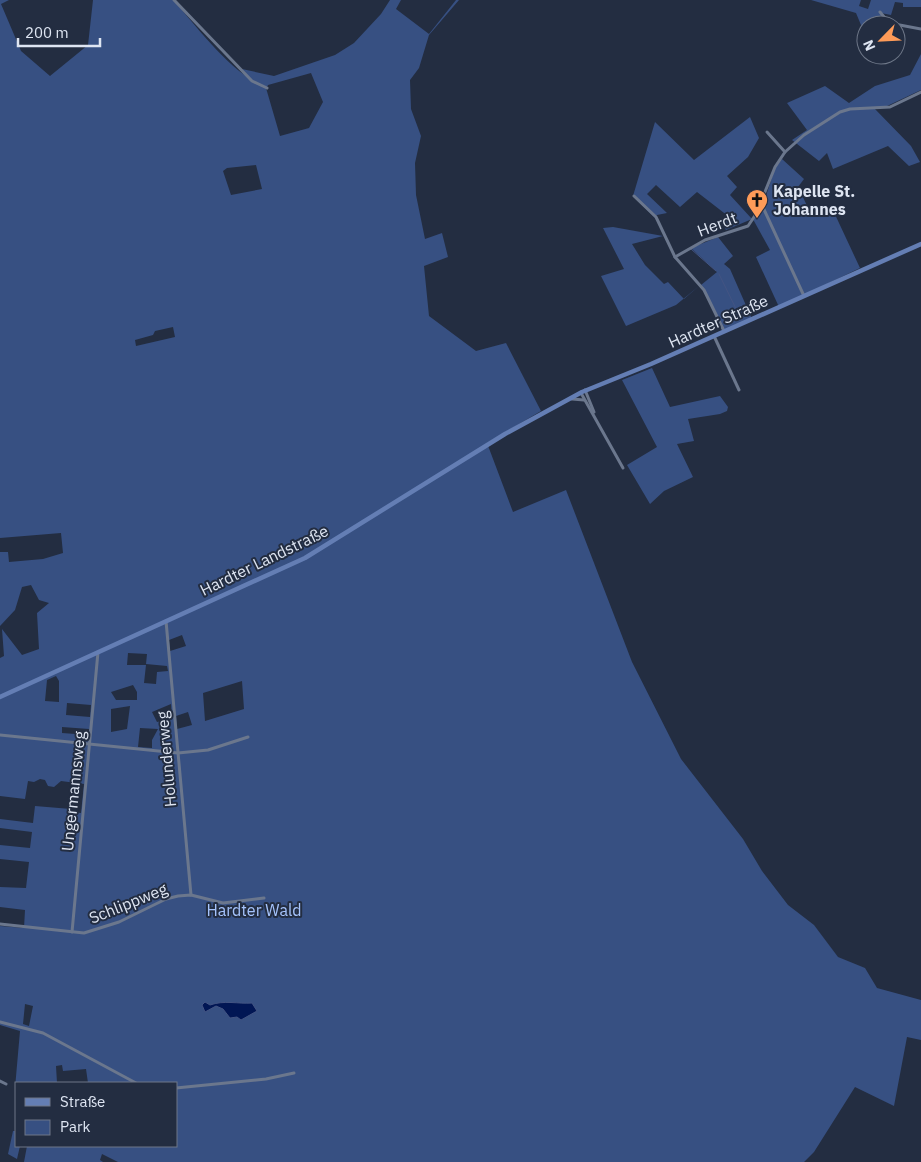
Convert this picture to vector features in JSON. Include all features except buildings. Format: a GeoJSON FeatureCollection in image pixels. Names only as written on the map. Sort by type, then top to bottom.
{"type":"FeatureCollection","features":[{"type":"Feature","properties":{"kind":"main road","name":"Hardter Straße"},"geometry":{"type":"LineString","coordinates":[[527,422],[583,391],[724,332],[921,244]]}},
{"type":"Feature","properties":{"kind":"main road","name":"Hardter Landstraße"},"geometry":{"type":"LineString","coordinates":[[0,697],[311,554],[527,422]]}},
{"type":"Feature","properties":{"kind":"street"},"geometry":{"type":"LineString","coordinates":[[174,0],[252,81],[267,88]]}},
{"type":"Feature","properties":{"kind":"street"},"geometry":{"type":"LineString","coordinates":[[880,12],[889,23],[921,29]]}},
{"type":"Feature","properties":{"kind":"street","name":"Herdt"},"geometry":{"type":"LineString","coordinates":[[674,257],[705,240],[748,226],[753,221],[775,167],[785,152],[804,135],[840,112],[850,108],[890,107],[921,92]]}},
{"type":"Feature","properties":{"kind":"street"},"geometry":{"type":"LineString","coordinates":[[768,132],[785,152]]}},
{"type":"Feature","properties":{"kind":"street"},"geometry":{"type":"LineString","coordinates":[[634,196],[656,217],[674,257],[704,290],[724,332]]}},
{"type":"Feature","properties":{"kind":"street"},"geometry":{"type":"LineString","coordinates":[[761,203],[805,296]]}},
{"type":"Feature","properties":{"kind":"street"},"geometry":{"type":"LineString","coordinates":[[714,336],[739,390]]}},
{"type":"Feature","properties":{"kind":"street"},"geometry":{"type":"LineString","coordinates":[[583,391],[584,400],[596,418]]}},
{"type":"Feature","properties":{"kind":"street"},"geometry":{"type":"LineString","coordinates":[[583,391],[623,468]]}},
{"type":"Feature","properties":{"kind":"street"},"geometry":{"type":"LineString","coordinates":[[568,399],[584,400]]}},
{"type":"Feature","properties":{"kind":"street","name":"Holunderweg"},"geometry":{"type":"LineString","coordinates":[[166,621],[191,895]]}},
{"type":"Feature","properties":{"kind":"street","name":"Ungermannsweg"},"geometry":{"type":"LineString","coordinates":[[72,932],[98,652]]}},
{"type":"Feature","properties":{"kind":"street"},"geometry":{"type":"LineString","coordinates":[[0,736],[178,752],[208,750],[248,738]]}},
{"type":"Feature","properties":{"kind":"street","name":"Schlippweg"},"geometry":{"type":"LineString","coordinates":[[0,924],[84,933],[118,922],[166,899],[191,895],[224,903],[264,898]]}},
{"type":"Feature","properties":{"kind":"street"},"geometry":{"type":"LineString","coordinates":[[0,1022],[43,1033],[134,1082]]}},
{"type":"Feature","properties":{"kind":"street"},"geometry":{"type":"LineString","coordinates":[[178,1088],[266,1079],[294,1074]]}},
{"type":"Feature","properties":{"kind":"street"},"geometry":{"type":"LineString","coordinates":[[0,1081],[6,1084]]}},
{"type":"Feature","properties":{"kind":"green space","name":"Hardter Wald"},"geometry":{"type":"Polygon","coordinates":[[[0,0],[9,0],[1,4],[21,51],[50,76],[88,45],[93,0],[173,0],[216,49],[250,79],[242,69],[274,76],[335,55],[354,43],[381,14],[390,0],[401,0],[396,9],[429,34],[456,0],[459,0],[429,35],[419,68],[410,80],[411,109],[421,136],[415,163],[416,195],[425,239],[442,233],[448,257],[424,266],[429,316],[476,351],[506,343],[541,411],[487,443],[513,512],[566,490],[632,662],[681,759],[743,839],[762,871],[788,905],[814,925],[838,957],[865,968],[877,988],[921,1000],[921,1040],[907,1037],[894,1106],[855,1087],[814,1152],[804,1162],[118,1162],[102,1154],[100,1160],[103,1162],[24,1162],[27,1147],[178,1147],[178,1082],[88,1082],[86,1069],[63,1071],[62,1065],[56,1066],[57,1082],[16,1082],[20,1031],[0,1025],[0,926],[24,928],[25,910],[0,907],[0,887],[26,888],[29,862],[0,859],[0,845],[30,848],[32,832],[0,828],[0,819],[33,823],[35,806],[71,809],[73,812],[81,813],[84,784],[61,781],[54,787],[48,786],[45,780],[40,779],[34,782],[28,781],[25,799],[0,796],[0,658],[4,656],[2,629],[22,655],[39,649],[37,613],[49,603],[39,600],[31,585],[22,587],[15,610],[0,626],[0,552],[8,552],[9,562],[43,559],[63,553],[61,533],[0,538],[0,0]],[[311,73],[268,85],[267,87],[254,81],[266,88],[280,136],[309,128],[323,102],[311,73]],[[256,165],[227,168],[223,171],[231,195],[262,189],[256,165]],[[173,327],[155,331],[153,335],[135,340],[136,346],[175,337],[173,327]],[[182,635],[169,640],[170,651],[186,646],[182,635]],[[128,653],[127,665],[146,665],[144,683],[156,684],[157,672],[168,671],[167,666],[146,664],[147,654],[128,653]],[[56,676],[47,680],[45,701],[59,702],[59,681],[56,676]],[[242,681],[203,693],[205,721],[244,709],[242,681]],[[133,685],[111,692],[116,700],[137,700],[137,692],[133,685]],[[67,703],[66,715],[90,717],[91,705],[67,703]],[[171,704],[152,712],[157,722],[172,719],[171,704]],[[130,706],[111,709],[111,732],[127,729],[130,706]],[[188,712],[176,716],[177,729],[192,725],[188,712]],[[62,727],[62,733],[89,735],[89,729],[62,727]],[[140,728],[138,747],[152,748],[152,740],[158,729],[140,728]],[[25,1004],[23,1024],[29,1026],[33,1006],[25,1004]]]}},
{"type":"Feature","properties":{"kind":"green space"},"geometry":{"type":"Polygon","coordinates":[[[811,0],[861,0],[859,6],[868,9],[871,0],[921,0],[921,7],[903,7],[903,3],[895,2],[891,15],[881,13],[882,15],[857,15],[856,13],[811,0]]]}},
{"type":"Feature","properties":{"kind":"green space"},"geometry":{"type":"Polygon","coordinates":[[[921,54],[921,90],[885,107],[874,108],[911,146],[920,162],[909,166],[888,146],[833,169],[827,153],[819,161],[792,140],[807,130],[787,103],[825,86],[849,103],[875,86],[910,75],[921,54]]]}},
{"type":"Feature","properties":{"kind":"green space"},"geometry":{"type":"Polygon","coordinates":[[[750,117],[759,138],[748,157],[727,176],[737,187],[730,195],[752,219],[726,230],[723,225],[728,216],[697,192],[680,207],[656,185],[647,194],[667,213],[657,215],[655,218],[633,196],[655,122],[694,160],[750,117]]]}},
{"type":"Feature","properties":{"kind":"green space"},"geometry":{"type":"Polygon","coordinates":[[[782,159],[804,179],[798,187],[812,216],[832,208],[860,268],[779,307],[756,257],[770,250],[752,219],[764,202],[775,168],[782,159]]]}},
{"type":"Feature","properties":{"kind":"green space"},"geometry":{"type":"Polygon","coordinates":[[[613,227],[663,236],[632,244],[645,265],[664,284],[668,282],[684,299],[676,305],[626,326],[601,276],[624,269],[603,228],[613,227]]]}},
{"type":"Feature","properties":{"kind":"green space"},"geometry":{"type":"Polygon","coordinates":[[[718,237],[733,256],[724,264],[730,269],[752,319],[724,332],[701,285],[717,272],[691,248],[718,237]]]}},
{"type":"Feature","properties":{"kind":"green space"},"geometry":{"type":"Polygon","coordinates":[[[652,368],[670,407],[720,396],[728,407],[727,411],[720,414],[688,419],[694,441],[677,444],[693,477],[664,491],[650,504],[627,465],[657,447],[622,380],[652,368]]]}},
{"type":"Feature","properties":{"kind":"green space"},"geometry":{"type":"Polygon","coordinates":[[[13,1131],[15,1131],[15,1147],[20,1147],[17,1159],[8,1154],[13,1131]]]}},
{"type":"Feature","properties":{"kind":"shaded area"},"geometry":{"type":"Polygon","coordinates":[[[205,1002],[210,1005],[226,1002],[252,1003],[257,1011],[241,1020],[237,1017],[230,1018],[223,1009],[216,1006],[205,1012],[202,1005],[205,1002]]]}},
{"type":"Feature","properties":{"kind":"waterway"},"geometry":{"type":"LineString","coordinates":[[691,249],[716,271]]}},
{"type":"Feature","properties":{"kind":"waterway"},"geometry":{"type":"LineString","coordinates":[[719,274],[742,321]]}},
{"type":"Feature","properties":{"kind":"place","name":"Kapelle St. Johannes"},"geometry":{"type":"Point","coordinates":[757,219]}}]}
